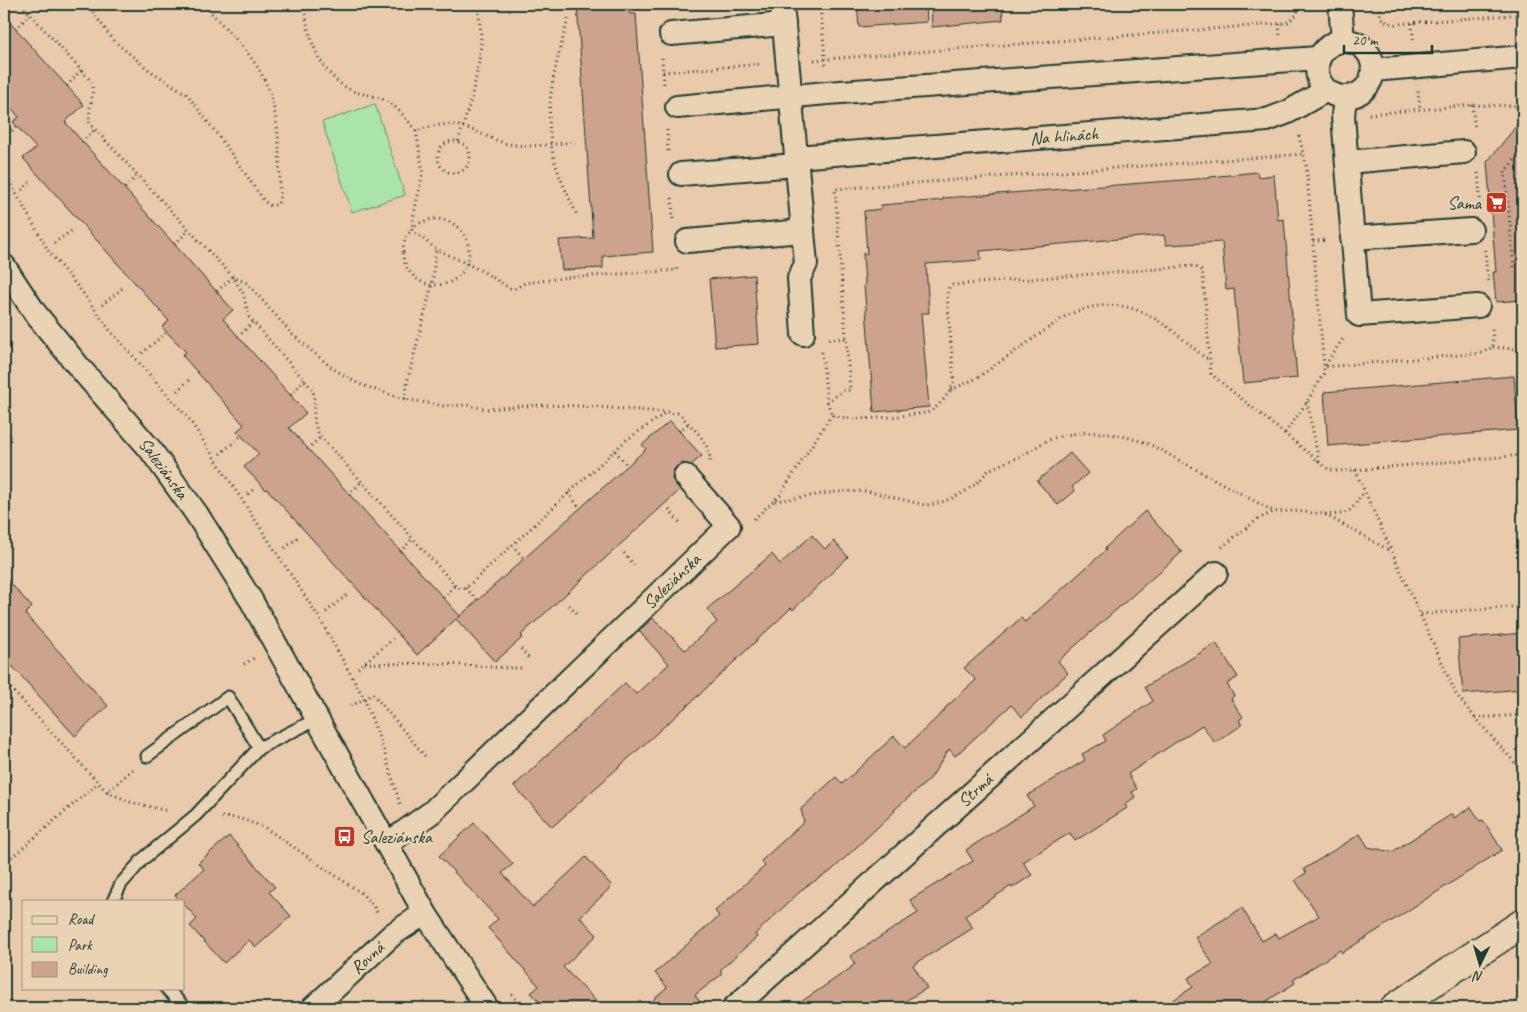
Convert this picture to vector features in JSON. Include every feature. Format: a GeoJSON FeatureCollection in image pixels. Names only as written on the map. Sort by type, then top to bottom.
{"type":"FeatureCollection","features":[{"type":"Feature","properties":{"kind":"street"},"geometry":{"type":"LineString","coordinates":[[1340,4],[1344,41]]}},
{"type":"Feature","properties":{"kind":"street"},"geometry":{"type":"LineString","coordinates":[[664,35],[783,14],[806,264],[799,278],[812,337]]}},
{"type":"Feature","properties":{"kind":"street"},"geometry":{"type":"LineString","coordinates":[[1335,94],[1358,94],[1366,88],[1372,78],[1373,70],[1370,57],[1363,48],[1354,43],[1344,41],[1333,43],[1324,49],[1318,58],[1316,70],[1319,81],[1335,94],[1343,116],[1359,315],[1478,306]]}},
{"type":"Feature","properties":{"kind":"street"},"geometry":{"type":"LineString","coordinates":[[1373,70],[1523,57]]}},
{"type":"Feature","properties":{"kind":"street"},"geometry":{"type":"LineString","coordinates":[[669,108],[790,96],[1318,58]]}},
{"type":"Feature","properties":{"kind":"street","name":"Na hlinách"},"geometry":{"type":"LineString","coordinates":[[676,184],[796,161],[1267,120],[1335,94]]}},
{"type":"Feature","properties":{"kind":"street"},"geometry":{"type":"LineString","coordinates":[[1347,162],[1464,152]]}},
{"type":"Feature","properties":{"kind":"street"},"geometry":{"type":"LineString","coordinates":[[1352,238],[1471,230]]}},
{"type":"Feature","properties":{"kind":"street"},"geometry":{"type":"LineString","coordinates":[[687,241],[803,231]]}},
{"type":"Feature","properties":{"kind":"street","name":"Saleziánska"},"geometry":{"type":"LineString","coordinates":[[4,266],[35,313],[150,449],[196,513],[252,600],[424,913],[487,1008]]}},
{"type":"Feature","properties":{"kind":"street","name":"Saleziánska"},"geometry":{"type":"LineString","coordinates":[[387,844],[432,812],[729,526],[685,476]]}},
{"type":"Feature","properties":{"kind":"street","name":"Strmá"},"geometry":{"type":"LineString","coordinates":[[734,1008],[1216,574]]}},
{"type":"Feature","properties":{"kind":"street","name":"Rovná"},"geometry":{"type":"LineString","coordinates":[[313,1008],[393,934],[424,913]]}},
{"type":"Feature","properties":{"kind":"street"},"geometry":{"type":"LineString","coordinates":[[1394,1008],[1523,923]]}},
{"type":"Feature","properties":{"kind":"lane"},"geometry":{"type":"LineString","coordinates":[[147,756],[228,697],[259,748]]}},
{"type":"Feature","properties":{"kind":"lane"},"geometry":{"type":"LineString","coordinates":[[113,900],[121,884],[143,859],[196,815],[259,748],[317,719]]}},
{"type":"Feature","properties":{"kind":"lane"},"geometry":{"type":"LineString","coordinates":[[168,990],[185,1008]]}},
{"type":"Feature","properties":{"kind":"path"},"geometry":{"type":"LineString","coordinates":[[21,4],[92,84],[90,124],[233,277],[243,293],[246,312],[253,322],[313,390],[316,431],[454,585],[466,588],[625,441],[666,412]]}},
{"type":"Feature","properties":{"kind":"path"},"geometry":{"type":"LineString","coordinates":[[87,4],[113,40],[149,70],[187,94],[265,202],[271,206],[278,204],[280,197],[279,146],[275,106],[272,97],[251,57],[204,4]]}},
{"type":"Feature","properties":{"kind":"path"},"geometry":{"type":"LineString","coordinates":[[304,4],[308,33],[313,47],[318,58],[335,79],[354,92],[374,96],[386,101],[404,115],[416,130],[423,172],[412,230],[404,246],[406,266],[417,278],[432,285],[443,285],[453,281],[462,273],[467,264],[469,252],[462,232],[452,224],[440,220],[428,221],[412,230]]}},
{"type":"Feature","properties":{"kind":"path"},"geometry":{"type":"LineString","coordinates":[[458,142],[464,126],[478,65],[481,41],[478,4]]}},
{"type":"Feature","properties":{"kind":"path"},"geometry":{"type":"LineString","coordinates":[[658,4],[664,35],[663,72],[669,108],[669,155]]}},
{"type":"Feature","properties":{"kind":"path"},"geometry":{"type":"LineString","coordinates":[[820,4],[825,58]]}},
{"type":"Feature","properties":{"kind":"path"},"geometry":{"type":"LineString","coordinates":[[663,72],[1287,23],[1297,14],[1299,5],[1315,4]]}},
{"type":"Feature","properties":{"kind":"path"},"geometry":{"type":"LineString","coordinates":[[1378,4],[1381,18],[1388,23],[1398,24],[1523,14]]}},
{"type":"Feature","properties":{"kind":"path"},"geometry":{"type":"LineString","coordinates":[[16,29],[30,14]]}},
{"type":"Feature","properties":{"kind":"path"},"geometry":{"type":"LineString","coordinates":[[568,19],[554,73],[549,110],[551,144],[563,184],[577,215]]}},
{"type":"Feature","properties":{"kind":"path"},"geometry":{"type":"LineString","coordinates":[[67,86],[81,70]]}},
{"type":"Feature","properties":{"kind":"path"},"geometry":{"type":"LineString","coordinates":[[1345,128],[1363,123],[1366,116],[1376,112],[1472,105],[1523,106]]}},
{"type":"Feature","properties":{"kind":"path"},"geometry":{"type":"LineString","coordinates":[[416,130],[444,124],[464,126],[507,144],[522,146],[575,142]]}},
{"type":"Feature","properties":{"kind":"path"},"geometry":{"type":"LineString","coordinates":[[4,137],[17,127]]}},
{"type":"Feature","properties":{"kind":"path"},"geometry":{"type":"LineString","coordinates":[[82,142],[96,129]]}},
{"type":"Feature","properties":{"kind":"path"},"geometry":{"type":"LineString","coordinates":[[453,141],[458,142],[467,147],[470,157],[466,167],[458,173],[452,173],[440,164],[438,154],[443,145],[453,141]]}},
{"type":"Feature","properties":{"kind":"path"},"geometry":{"type":"LineString","coordinates":[[1514,267],[1505,171],[1523,150]]}},
{"type":"Feature","properties":{"kind":"path"},"geometry":{"type":"LineString","coordinates":[[827,402],[844,390],[850,390],[835,189],[1304,154]]}},
{"type":"Feature","properties":{"kind":"path"},"geometry":{"type":"LineString","coordinates":[[4,172],[49,252],[84,293],[109,329],[189,419],[318,616],[364,698],[384,751],[401,808]]}},
{"type":"Feature","properties":{"kind":"path"},"geometry":{"type":"LineString","coordinates":[[125,188],[138,175]]}},
{"type":"Feature","properties":{"kind":"path"},"geometry":{"type":"LineString","coordinates":[[22,190],[32,181]]}},
{"type":"Feature","properties":{"kind":"path"},"geometry":{"type":"LineString","coordinates":[[673,222],[676,184]]}},
{"type":"Feature","properties":{"kind":"path"},"geometry":{"type":"LineString","coordinates":[[54,244],[74,229]]}},
{"type":"Feature","properties":{"kind":"path"},"geometry":{"type":"LineString","coordinates":[[175,244],[188,230]]}},
{"type":"Feature","properties":{"kind":"path"},"geometry":{"type":"LineString","coordinates":[[412,230],[436,249],[509,288],[525,283],[562,278],[677,270],[676,260]]}},
{"type":"Feature","properties":{"kind":"path"},"geometry":{"type":"LineString","coordinates":[[405,399],[408,378],[432,285],[436,249]]}},
{"type":"Feature","properties":{"kind":"path"},"geometry":{"type":"LineString","coordinates":[[832,414],[845,418],[862,419],[927,413],[932,410],[950,390],[954,380],[947,295],[949,287],[953,285],[1193,266],[1199,267],[1203,275],[1210,374],[1328,469],[1355,470],[1523,454]]}},
{"type":"Feature","properties":{"kind":"path"},"geometry":{"type":"LineString","coordinates":[[217,291],[233,277]]}},
{"type":"Feature","properties":{"kind":"path"},"geometry":{"type":"LineString","coordinates":[[233,277],[248,283],[294,336],[332,368],[359,384],[405,399],[444,406],[467,405],[486,409],[539,405],[581,406],[679,413],[707,444],[710,454],[709,467]]}},
{"type":"Feature","properties":{"kind":"path"},"geometry":{"type":"LineString","coordinates":[[102,305],[125,286]]}},
{"type":"Feature","properties":{"kind":"path"},"geometry":{"type":"LineString","coordinates":[[950,390],[977,378],[1064,317],[1092,307],[1110,305],[1128,307],[1144,312],[1179,334],[1206,358],[1210,358]]}},
{"type":"Feature","properties":{"kind":"path"},"geometry":{"type":"LineString","coordinates":[[1285,433],[1307,402],[1324,373],[1324,367],[1359,315]]}},
{"type":"Feature","properties":{"kind":"path"},"geometry":{"type":"LineString","coordinates":[[238,337],[253,322]]}},
{"type":"Feature","properties":{"kind":"path"},"geometry":{"type":"LineString","coordinates":[[142,353],[167,332]]}},
{"type":"Feature","properties":{"kind":"path"},"geometry":{"type":"LineString","coordinates":[[812,337],[846,338]]}},
{"type":"Feature","properties":{"kind":"path"},"geometry":{"type":"LineString","coordinates":[[1493,348],[1523,350]]}},
{"type":"Feature","properties":{"kind":"path"},"geometry":{"type":"LineString","coordinates":[[823,356],[827,402],[832,414]]}},
{"type":"Feature","properties":{"kind":"path"},"geometry":{"type":"LineString","coordinates":[[177,392],[191,378]]}},
{"type":"Feature","properties":{"kind":"path"},"geometry":{"type":"LineString","coordinates":[[291,395],[305,379]]}},
{"type":"Feature","properties":{"kind":"path"},"geometry":{"type":"LineString","coordinates":[[1307,402],[1319,462]]}},
{"type":"Feature","properties":{"kind":"path"},"geometry":{"type":"LineString","coordinates":[[759,514],[780,495],[832,414]]}},
{"type":"Feature","properties":{"kind":"path"},"geometry":{"type":"LineString","coordinates":[[679,431],[688,424]]}},
{"type":"Feature","properties":{"kind":"path"},"geometry":{"type":"LineString","coordinates":[[775,501],[851,490],[867,491],[925,505],[943,502],[967,490],[978,482],[989,469],[1021,456],[1050,439],[1063,435],[1098,433],[1131,438],[1151,445],[1273,512]]}},
{"type":"Feature","properties":{"kind":"path"},"geometry":{"type":"LineString","coordinates":[[220,454],[241,436]]}},
{"type":"Feature","properties":{"kind":"path"},"geometry":{"type":"LineString","coordinates":[[307,449],[321,437]]}},
{"type":"Feature","properties":{"kind":"path"},"geometry":{"type":"LineString","coordinates":[[615,451],[627,466]]}},
{"type":"Feature","properties":{"kind":"path"},"geometry":{"type":"LineString","coordinates":[[1355,470],[1456,694],[1475,718],[1523,770]]}},
{"type":"Feature","properties":{"kind":"path"},"geometry":{"type":"LineString","coordinates":[[349,495],[362,481]]}},
{"type":"Feature","properties":{"kind":"path"},"geometry":{"type":"LineString","coordinates":[[248,494],[256,488]]}},
{"type":"Feature","properties":{"kind":"path"},"geometry":{"type":"LineString","coordinates":[[568,493],[580,508]]}},
{"type":"Feature","properties":{"kind":"path"},"geometry":{"type":"LineString","coordinates":[[1218,551],[1258,519],[1273,512],[1294,511],[1341,514],[1348,512],[1360,496],[1365,493]]}},
{"type":"Feature","properties":{"kind":"path"},"geometry":{"type":"LineString","coordinates":[[669,510],[680,523]]}},
{"type":"Feature","properties":{"kind":"path"},"geometry":{"type":"LineString","coordinates":[[1324,514],[1387,549],[1390,547]]}},
{"type":"Feature","properties":{"kind":"path"},"geometry":{"type":"LineString","coordinates":[[285,548],[298,536]]}},
{"type":"Feature","properties":{"kind":"path"},"geometry":{"type":"LineString","coordinates":[[400,552],[413,538]]}},
{"type":"Feature","properties":{"kind":"path"},"geometry":{"type":"LineString","coordinates":[[512,546],[524,559]]}},
{"type":"Feature","properties":{"kind":"path"},"geometry":{"type":"LineString","coordinates":[[624,553],[634,565]]}},
{"type":"Feature","properties":{"kind":"path"},"geometry":{"type":"LineString","coordinates":[[443,598],[454,585]]}},
{"type":"Feature","properties":{"kind":"path"},"geometry":{"type":"LineString","coordinates":[[466,588],[478,601]]}},
{"type":"Feature","properties":{"kind":"path"},"geometry":{"type":"LineString","coordinates":[[326,612],[349,593]]}},
{"type":"Feature","properties":{"kind":"path"},"geometry":{"type":"LineString","coordinates":[[569,604],[579,615]]}},
{"type":"Feature","properties":{"kind":"path"},"geometry":{"type":"LineString","coordinates":[[1421,614],[1523,606]]}},
{"type":"Feature","properties":{"kind":"path"},"geometry":{"type":"LineString","coordinates":[[358,668],[393,639]]}},
{"type":"Feature","properties":{"kind":"path"},"geometry":{"type":"LineString","coordinates":[[521,650],[530,660]]}},
{"type":"Feature","properties":{"kind":"path"},"geometry":{"type":"LineString","coordinates":[[365,663],[521,668]]}},
{"type":"Feature","properties":{"kind":"path"},"geometry":{"type":"LineString","coordinates":[[4,681],[107,792],[161,810],[238,818],[264,827],[360,892],[372,904],[378,916]]}},
{"type":"Feature","properties":{"kind":"path"},"geometry":{"type":"LineString","coordinates":[[351,706],[373,694],[425,756]]}},
{"type":"Feature","properties":{"kind":"path"},"geometry":{"type":"LineString","coordinates":[[1475,718],[1522,714],[1523,770]]}},
{"type":"Feature","properties":{"kind":"path"},"geometry":{"type":"LineString","coordinates":[[107,792],[147,756]]}},
{"type":"Feature","properties":{"kind":"path"},"geometry":{"type":"LineString","coordinates":[[4,864],[98,782]]}},
{"type":"Feature","properties":{"kind":"path"},"geometry":{"type":"LineString","coordinates":[[1519,961],[1523,967]]}},
{"type":"Feature","properties":{"kind":"path"},"geometry":{"type":"LineString","coordinates":[[510,992],[521,1008]]}},
{"type":"Feature","properties":{"kind":"green space"},"geometry":{"type":"Polygon","coordinates":[[[375,104],[405,195],[352,212],[322,122],[375,104]]]}},
{"type":"Feature","properties":{"kind":"building"},"geometry":{"type":"Polygon","coordinates":[[[577,4],[629,4],[630,14],[636,14],[653,252],[603,256],[603,268],[562,270],[559,240],[593,238],[577,4]]]}},
{"type":"Feature","properties":{"kind":"building"},"geometry":{"type":"Polygon","coordinates":[[[857,4],[926,4],[927,22],[859,27],[857,4]]]}},
{"type":"Feature","properties":{"kind":"building"},"geometry":{"type":"Polygon","coordinates":[[[931,4],[1002,4],[1003,20],[932,27],[931,4]]]}},
{"type":"Feature","properties":{"kind":"building"},"geometry":{"type":"Polygon","coordinates":[[[4,16],[84,105],[65,122],[233,310],[223,319],[306,413],[289,428],[460,616],[458,618],[646,449],[642,445],[670,421],[702,456],[691,465],[682,463],[673,471],[672,479],[680,490],[521,635],[523,637],[495,662],[456,619],[417,655],[267,489],[244,467],[259,454],[237,431],[244,425],[182,355],[186,352],[162,327],[169,321],[23,158],[36,148],[13,122],[19,117],[4,99],[4,16]]]}},
{"type":"Feature","properties":{"kind":"building"},"geometry":{"type":"Polygon","coordinates":[[[1523,118],[1523,300],[1496,302],[1493,272],[1496,272],[1487,162],[1523,118]]]}},
{"type":"Feature","properties":{"kind":"building"},"geometry":{"type":"Polygon","coordinates":[[[1257,172],[1258,177],[1274,175],[1278,220],[1284,219],[1297,378],[1243,383],[1234,289],[1226,290],[1222,242],[1166,245],[1164,235],[980,251],[981,260],[926,264],[929,313],[921,313],[929,407],[874,412],[864,284],[863,253],[867,254],[864,211],[881,209],[881,205],[943,200],[943,198],[1210,178],[1257,172]]]}},
{"type":"Feature","properties":{"kind":"building"},"geometry":{"type":"Polygon","coordinates":[[[754,275],[759,344],[715,347],[709,279],[754,275]]]}},
{"type":"Feature","properties":{"kind":"building"},"geometry":{"type":"Polygon","coordinates":[[[1514,376],[1518,430],[1328,446],[1324,392],[1514,376]]]}},
{"type":"Feature","properties":{"kind":"building"},"geometry":{"type":"Polygon","coordinates":[[[1070,453],[1088,473],[1072,487],[1075,491],[1058,505],[1037,481],[1070,453]]]}},
{"type":"Feature","properties":{"kind":"building"},"geometry":{"type":"Polygon","coordinates":[[[1145,511],[1182,552],[1058,661],[1068,673],[1022,717],[1011,705],[955,756],[949,749],[930,779],[894,810],[831,871],[805,887],[755,934],[757,937],[721,969],[721,975],[695,995],[704,1008],[645,1008],[667,987],[655,973],[719,916],[715,911],[765,866],[761,861],[804,822],[801,809],[836,777],[842,784],[894,736],[905,748],[976,680],[964,668],[1021,618],[1025,622],[1106,550],[1105,548],[1145,511]]]}},
{"type":"Feature","properties":{"kind":"building"},"geometry":{"type":"Polygon","coordinates":[[[812,535],[825,549],[834,541],[848,557],[793,610],[791,608],[698,696],[552,827],[514,786],[625,683],[636,694],[669,664],[639,631],[653,618],[685,650],[717,622],[707,609],[772,554],[780,564],[812,535]]]}},
{"type":"Feature","properties":{"kind":"building"},"geometry":{"type":"Polygon","coordinates":[[[4,576],[32,607],[25,614],[108,706],[75,736],[4,657],[4,576]]]}},
{"type":"Feature","properties":{"kind":"building"},"geometry":{"type":"Polygon","coordinates":[[[1523,633],[1523,689],[1463,694],[1458,639],[1523,633]]]}},
{"type":"Feature","properties":{"kind":"building"},"geometry":{"type":"Polygon","coordinates":[[[1216,643],[1238,677],[1227,684],[1234,696],[1231,699],[1243,717],[1239,720],[1242,725],[1215,743],[1202,725],[1128,774],[1137,789],[1132,792],[1135,797],[1125,804],[1127,808],[1075,841],[1070,833],[1023,862],[1032,875],[1012,888],[1011,886],[965,916],[973,928],[913,965],[927,988],[894,1008],[792,1008],[851,968],[855,964],[850,956],[918,913],[910,900],[973,861],[966,850],[1034,806],[1027,796],[1085,760],[1082,754],[1106,741],[1103,735],[1153,701],[1145,687],[1216,643]]]}},
{"type":"Feature","properties":{"kind":"building"},"geometry":{"type":"Polygon","coordinates":[[[1471,807],[1480,821],[1483,820],[1502,850],[1342,953],[1340,950],[1293,980],[1295,983],[1256,1008],[1161,1008],[1193,987],[1188,978],[1213,964],[1195,937],[1242,908],[1262,941],[1276,933],[1279,938],[1319,916],[1295,880],[1306,873],[1304,869],[1360,834],[1368,847],[1392,852],[1452,814],[1454,818],[1471,807]]]}},
{"type":"Feature","properties":{"kind":"building"},"geometry":{"type":"Polygon","coordinates":[[[474,823],[513,864],[502,873],[533,907],[586,857],[612,886],[580,917],[597,935],[563,967],[603,1008],[546,1008],[531,993],[539,986],[488,928],[498,919],[439,856],[474,823]]]}},
{"type":"Feature","properties":{"kind":"building"},"geometry":{"type":"Polygon","coordinates":[[[229,836],[275,887],[269,892],[291,916],[256,947],[249,940],[224,963],[190,926],[197,919],[185,905],[185,900],[180,900],[175,895],[204,869],[198,863],[229,836]]]}},
{"type":"Feature","properties":{"kind":"place","name":"Sama"},"geometry":{"type":"Point","coordinates":[1497,203]}},
{"type":"Feature","properties":{"kind":"place","name":"Saleziánska"},"geometry":{"type":"Point","coordinates":[345,837]}}]}
